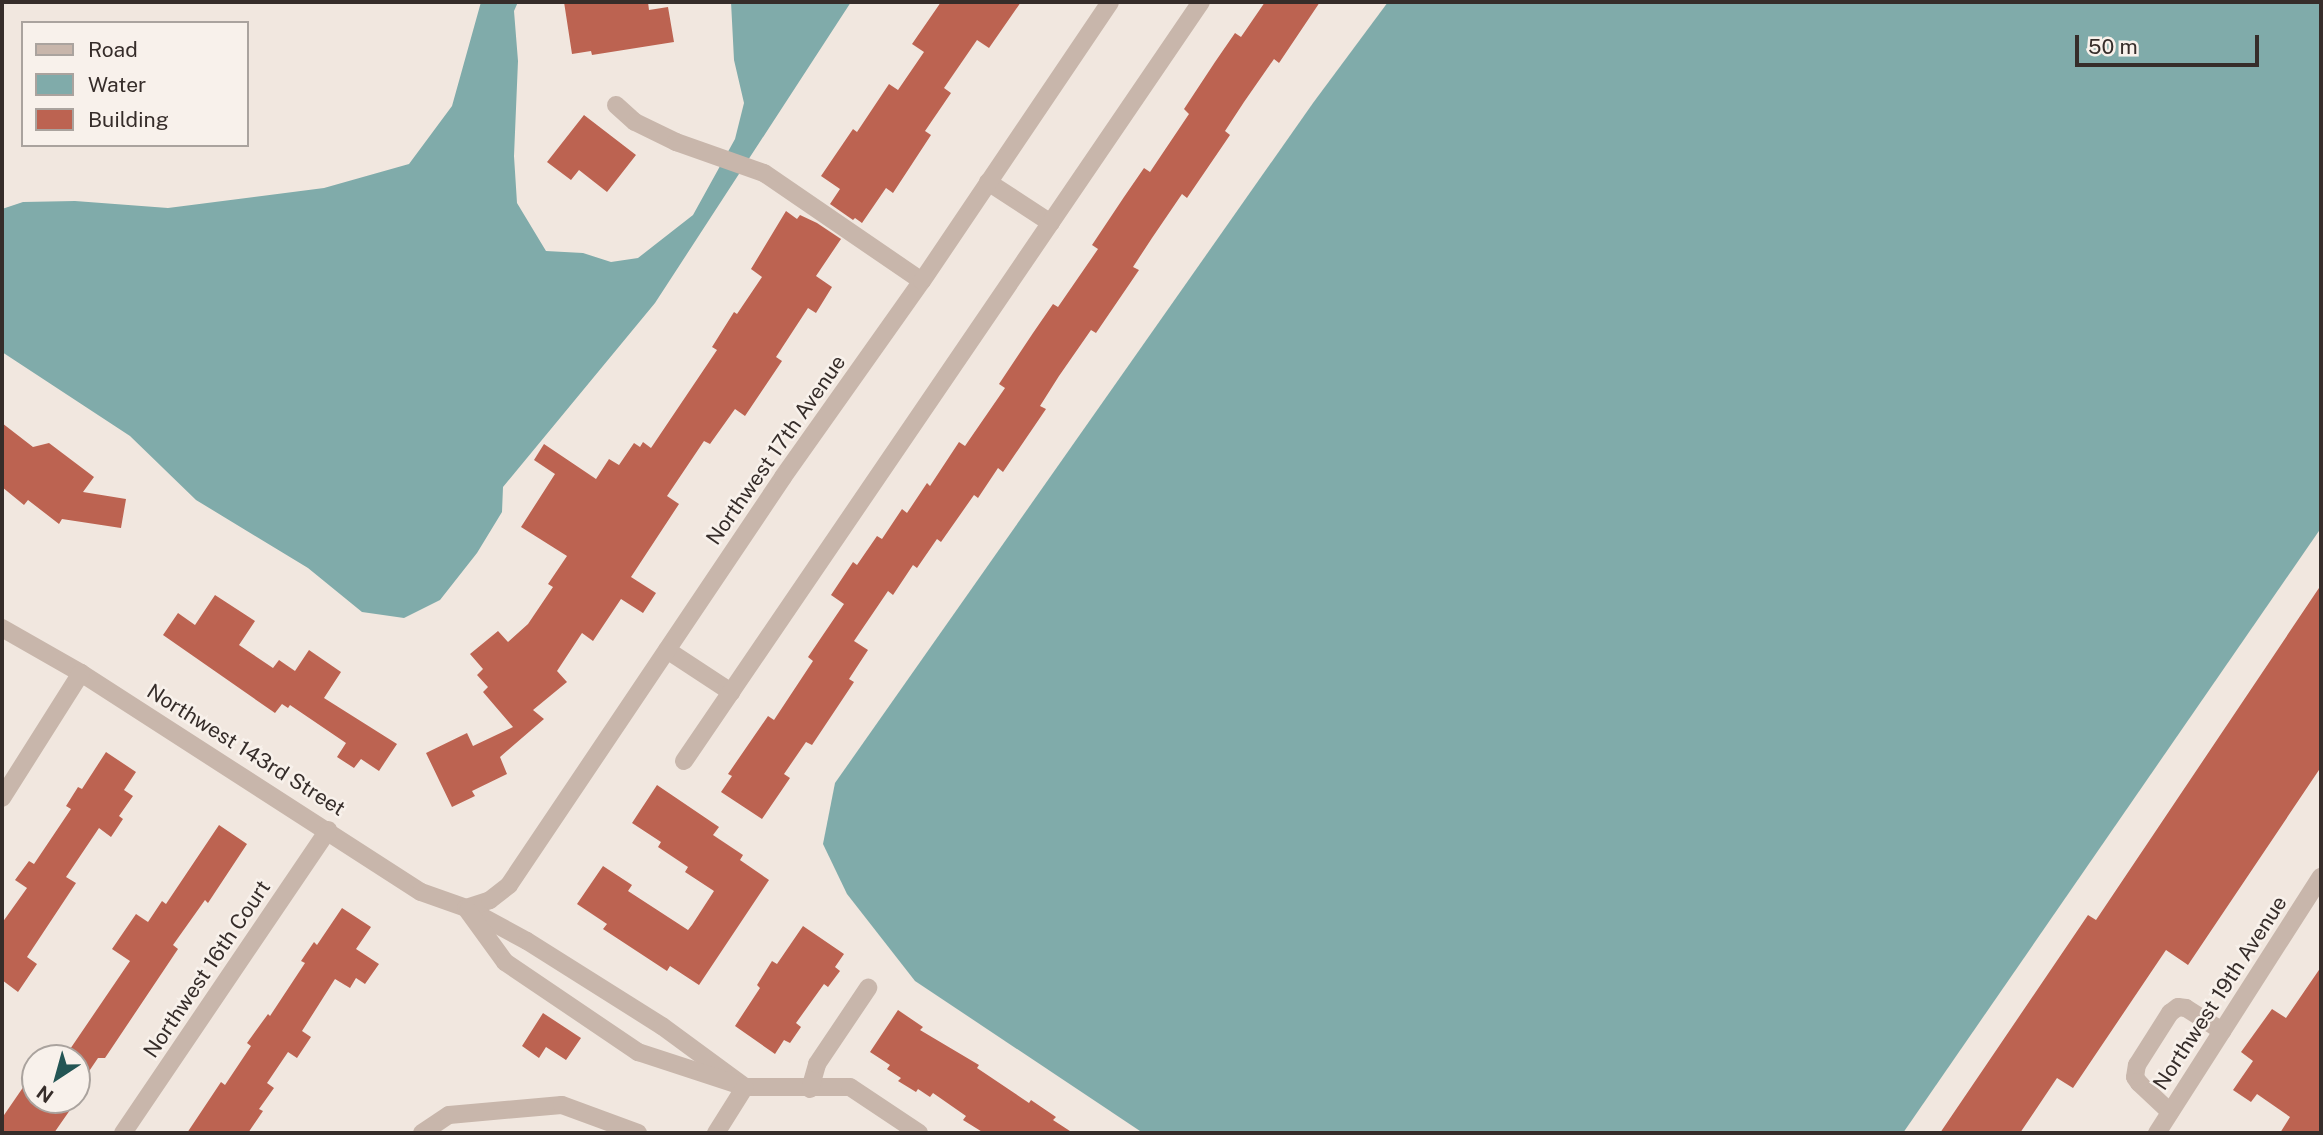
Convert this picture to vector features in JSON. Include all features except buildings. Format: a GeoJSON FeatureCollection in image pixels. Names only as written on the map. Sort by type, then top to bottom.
{"type":"FeatureCollection","features":[{"type":"Feature","properties":{"kind":"street","name":"Northwest 17th Avenue"},"geometry":{"type":"LineString","coordinates":[[466,908],[490,900],[509,885],[775,488],[922,281],[1110,2]]}},
{"type":"Feature","properties":{"kind":"street"},"geometry":{"type":"LineString","coordinates":[[684,761],[1201,2]]}},
{"type":"Feature","properties":{"kind":"street"},"geometry":{"type":"LineString","coordinates":[[616,105],[646,127],[676,142],[764,173],[922,281]]}},
{"type":"Feature","properties":{"kind":"street"},"geometry":{"type":"LineString","coordinates":[[988,182],[1051,223]]}},
{"type":"Feature","properties":{"kind":"street","name":"Northwest 143rd Street"},"geometry":{"type":"LineString","coordinates":[[2,628],[81,673],[421,891],[466,908],[527,941],[662,1026],[745,1087]]}},
{"type":"Feature","properties":{"kind":"street"},"geometry":{"type":"LineString","coordinates":[[667,650],[732,692]]}},
{"type":"Feature","properties":{"kind":"street"},"geometry":{"type":"LineString","coordinates":[[2,798],[81,673]]}},
{"type":"Feature","properties":{"kind":"street","name":"Northwest 16th Court"},"geometry":{"type":"LineString","coordinates":[[123,1133],[328,830]]}},
{"type":"Feature","properties":{"kind":"street","name":"Northwest 19th Avenue"},"geometry":{"type":"LineString","coordinates":[[2157,1133],[2321,877]]}},
{"type":"Feature","properties":{"kind":"street"},"geometry":{"type":"LineString","coordinates":[[466,908],[505,962],[638,1052],[745,1087],[850,1087],[919,1133]]}},
{"type":"Feature","properties":{"kind":"street"},"geometry":{"type":"LineString","coordinates":[[810,1089],[817,1064],[868,988]]}},
{"type":"Feature","properties":{"kind":"street"},"geometry":{"type":"LineString","coordinates":[[2170,1112],[2138,1083],[2135,1077],[2137,1065],[2170,1013],[2178,1007],[2186,1008],[2222,1031]]}},
{"type":"Feature","properties":{"kind":"street"},"geometry":{"type":"LineString","coordinates":[[716,1133],[745,1087]]}},
{"type":"Feature","properties":{"kind":"street"},"geometry":{"type":"LineString","coordinates":[[422,1133],[449,1115],[562,1105],[638,1133]]}},
{"type":"Feature","properties":{"kind":"water"},"geometry":{"type":"Polygon","coordinates":[[[481,2],[518,2],[514,11],[518,61],[514,156],[517,203],[546,251],[583,253],[611,262],[638,258],[693,215],[735,139],[744,103],[734,60],[731,2],[851,2],[655,303],[503,487],[502,512],[477,553],[440,600],[404,618],[362,612],[308,568],[196,500],[130,436],[2,352],[2,209],[23,202],[75,201],[168,208],[324,188],[409,164],[452,106],[481,2]]]}},
{"type":"Feature","properties":{"kind":"water"},"geometry":{"type":"Polygon","coordinates":[[[1388,2],[2321,2],[2321,528],[1903,1133],[1143,1133],[915,981],[847,894],[823,844],[835,783],[1313,103],[1388,2]]]}}]}
